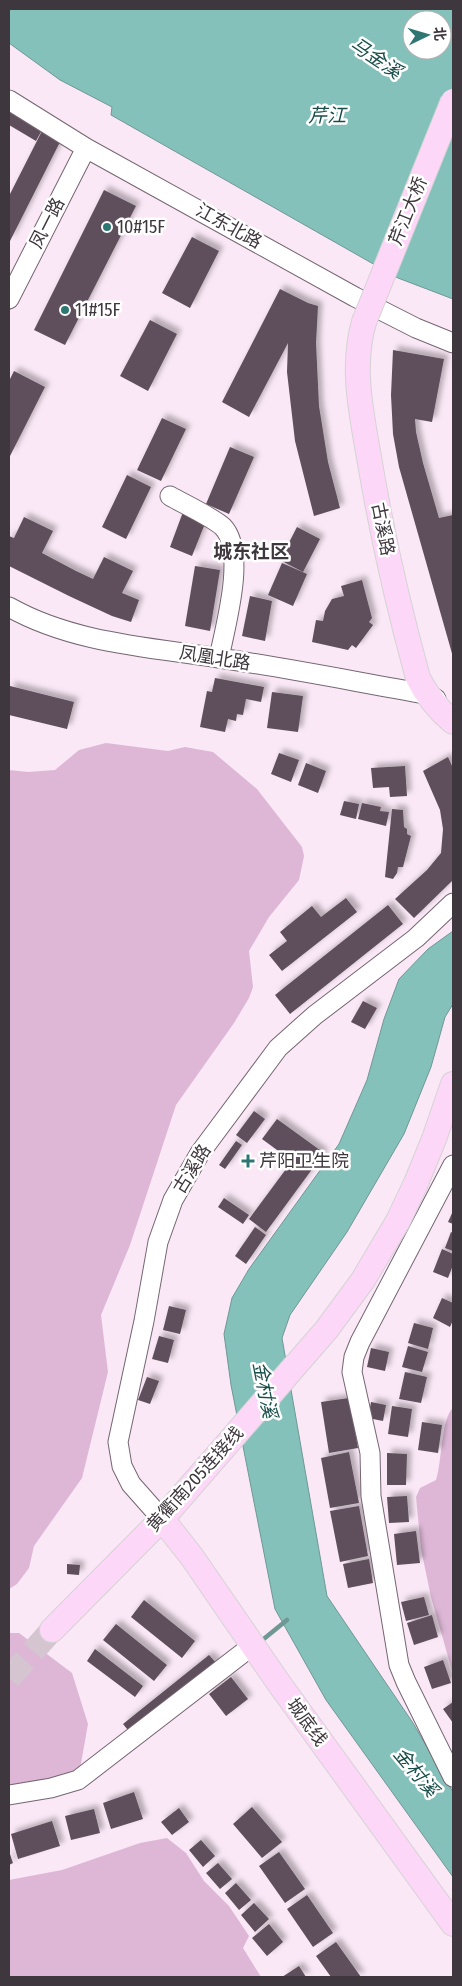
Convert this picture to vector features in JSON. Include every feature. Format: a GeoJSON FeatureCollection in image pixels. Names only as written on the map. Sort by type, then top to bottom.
{"type":"FeatureCollection","features":[{"type":"Feature","properties":{"kind":"main road","name":"芹江大桥"},"geometry":{"type":"LineString","coordinates":[[364,322],[453,101]]}},
{"type":"Feature","properties":{"kind":"main road","name":"古溪路"},"geometry":{"type":"LineString","coordinates":[[364,322],[358,348],[359,402],[383,536],[418,678],[426,694],[437,709],[453,722]]}},
{"type":"Feature","properties":{"kind":"main road","name":"黄衢南205连接线"},"geometry":{"type":"LineString","coordinates":[[52,1630],[162,1519],[312,1346],[363,1280],[398,1221],[416,1184],[434,1140],[453,1084]]}},
{"type":"Feature","properties":{"kind":"main road","name":"城底线"},"geometry":{"type":"LineString","coordinates":[[162,1519],[192,1557],[453,1924]]}},
{"type":"Feature","properties":{"kind":"street","name":"江东北路"},"geometry":{"type":"LineString","coordinates":[[9,100],[86,148],[394,318],[453,342]]}},
{"type":"Feature","properties":{"kind":"street","name":"凤一路"},"geometry":{"type":"LineString","coordinates":[[9,299],[86,148]]}},
{"type":"Feature","properties":{"kind":"street"},"geometry":{"type":"LineString","coordinates":[[170,496],[222,526],[228,534],[234,564],[234,581],[219,658]]}},
{"type":"Feature","properties":{"kind":"street","name":"凤凰北路"},"geometry":{"type":"LineString","coordinates":[[9,607],[88,637],[135,647],[219,658],[426,694],[453,708]]}},
{"type":"Feature","properties":{"kind":"street","name":"古溪路"},"geometry":{"type":"LineString","coordinates":[[162,1519],[131,1484],[122,1466],[118,1442],[144,1321],[158,1242],[173,1200],[200,1153],[278,1048],[315,1015],[416,938],[453,903]]}},
{"type":"Feature","properties":{"kind":"street"},"geometry":{"type":"LineString","coordinates":[[453,1165],[360,1342],[354,1357],[352,1372],[370,1453],[371,1496],[399,1666],[453,1777]]}},
{"type":"Feature","properties":{"kind":"street"},"geometry":{"type":"LineString","coordinates":[[9,1795],[58,1786],[78,1780],[253,1645]]}},
{"type":"Feature","properties":{"kind":"shaded area"},"geometry":{"type":"Polygon","coordinates":[[[106,743],[168,751],[185,747],[213,752],[257,789],[302,847],[304,856],[299,880],[269,917],[249,951],[253,987],[249,998],[234,1023],[176,1105],[130,1245],[101,1315],[108,1372],[82,1478],[34,1546],[29,1568],[17,1584],[9,1589],[9,770],[28,772],[55,770],[79,750],[106,743]]]}},
{"type":"Feature","properties":{"kind":"shaded area"},"geometry":{"type":"Polygon","coordinates":[[[453,1408],[453,1674],[431,1597],[421,1549],[416,1497],[420,1488],[436,1480],[446,1421],[453,1408]]]}},
{"type":"Feature","properties":{"kind":"shaded area"},"geometry":{"type":"Polygon","coordinates":[[[9,1633],[19,1633],[72,1673],[88,1724],[80,1769],[44,1785],[9,1789],[9,1633]]]}},
{"type":"Feature","properties":{"kind":"shaded area"},"geometry":{"type":"Polygon","coordinates":[[[167,1838],[186,1853],[204,1881],[229,1906],[249,1936],[243,1948],[261,1977],[9,1977],[9,1880],[62,1870],[140,1843],[167,1838]]]}},
{"type":"Feature","properties":{"kind":"water","name":"芹江"},"geometry":{"type":"Polygon","coordinates":[[[9,9],[453,9],[453,299],[398,278],[111,115],[112,107],[60,80],[9,43],[9,9]]]}},
{"type":"Feature","properties":{"kind":"water","name":"金村溪"},"geometry":{"type":"Polygon","coordinates":[[[453,931],[453,1004],[445,1017],[431,1067],[404,1134],[347,1232],[290,1315],[282,1338],[327,1596],[413,1723],[453,1792],[453,1877],[326,1700],[275,1609],[231,1385],[224,1334],[232,1298],[249,1269],[339,1144],[367,1080],[384,1019],[399,979],[428,949],[453,931]]]}},
{"type":"Feature","properties":{"kind":"building"},"geometry":{"type":"Polygon","coordinates":[[[9,111],[42,130],[36,141],[9,125],[9,111]]]}},
{"type":"Feature","properties":{"kind":"building"},"geometry":{"type":"Polygon","coordinates":[[[42,131],[61,140],[9,243],[9,196],[42,131]]]}},
{"type":"Feature","properties":{"kind":"building"},"geometry":{"type":"Polygon","coordinates":[[[104,190],[136,206],[65,345],[34,330],[104,190]]]}},
{"type":"Feature","properties":{"kind":"building"},"geometry":{"type":"Polygon","coordinates":[[[192,237],[219,251],[190,308],[162,293],[192,237]]]}},
{"type":"Feature","properties":{"kind":"building"},"geometry":{"type":"Polygon","coordinates":[[[280,289],[318,306],[316,343],[319,406],[328,462],[340,508],[314,516],[295,441],[287,372],[288,343],[249,417],[222,402],[280,289]]]}},
{"type":"Feature","properties":{"kind":"building"},"geometry":{"type":"Polygon","coordinates":[[[150,320],[177,334],[148,391],[120,376],[150,320]]]}},
{"type":"Feature","properties":{"kind":"building"},"geometry":{"type":"Polygon","coordinates":[[[393,350],[444,359],[432,422],[415,419],[423,463],[439,518],[453,515],[453,657],[399,467],[393,434],[391,395],[393,350]]]}},
{"type":"Feature","properties":{"kind":"building"},"geometry":{"type":"Polygon","coordinates":[[[14,371],[45,387],[9,458],[9,381],[14,371]]]}},
{"type":"Feature","properties":{"kind":"building"},"geometry":{"type":"Polygon","coordinates":[[[162,418],[186,429],[161,481],[137,470],[162,418]]]}},
{"type":"Feature","properties":{"kind":"building"},"geometry":{"type":"Polygon","coordinates":[[[230,447],[254,457],[229,514],[206,504],[230,447]]]}},
{"type":"Feature","properties":{"kind":"building"},"geometry":{"type":"Polygon","coordinates":[[[127,475],[151,487],[126,539],[102,527],[127,475]]]}},
{"type":"Feature","properties":{"kind":"building"},"geometry":{"type":"Polygon","coordinates":[[[183,512],[206,521],[192,556],[170,547],[183,512]]]}},
{"type":"Feature","properties":{"kind":"building"},"geometry":{"type":"Polygon","coordinates":[[[24,517],[53,531],[42,553],[76,571],[93,579],[104,557],[133,571],[122,593],[139,600],[131,622],[112,616],[9,566],[9,536],[14,538],[24,517]]]}},
{"type":"Feature","properties":{"kind":"building"},"geometry":{"type":"Polygon","coordinates":[[[297,527],[320,539],[303,572],[280,560],[297,527]]]}},
{"type":"Feature","properties":{"kind":"building"},"geometry":{"type":"Polygon","coordinates":[[[282,563],[307,574],[293,606],[268,595],[282,563]]]}},
{"type":"Feature","properties":{"kind":"building"},"geometry":{"type":"Polygon","coordinates":[[[195,566],[220,570],[210,631],[185,626],[195,566]]]}},
{"type":"Feature","properties":{"kind":"building"},"geometry":{"type":"Polygon","coordinates":[[[362,580],[372,618],[369,622],[373,625],[356,648],[352,645],[348,650],[312,642],[316,620],[323,621],[325,611],[332,599],[344,596],[341,586],[362,580]]]}},
{"type":"Feature","properties":{"kind":"building"},"geometry":{"type":"Polygon","coordinates":[[[250,596],[272,601],[265,641],[242,636],[250,596]]]}},
{"type":"Feature","properties":{"kind":"building"},"geometry":{"type":"Polygon","coordinates":[[[215,678],[264,687],[261,702],[246,699],[243,715],[237,714],[236,721],[228,719],[225,732],[200,727],[207,691],[212,692],[215,678]]]}},
{"type":"Feature","properties":{"kind":"building"},"geometry":{"type":"Polygon","coordinates":[[[10,686],[74,702],[67,729],[9,715],[10,686]]]}},
{"type":"Feature","properties":{"kind":"building"},"geometry":{"type":"Polygon","coordinates":[[[272,692],[303,696],[298,732],[267,728],[272,692]]]}},
{"type":"Feature","properties":{"kind":"building"},"geometry":{"type":"Polygon","coordinates":[[[279,753],[299,760],[291,782],[271,774],[279,753]]]}},
{"type":"Feature","properties":{"kind":"building"},"geometry":{"type":"Polygon","coordinates":[[[448,757],[453,768],[453,880],[414,918],[395,899],[427,870],[441,853],[443,829],[440,810],[423,771],[448,757]]]}},
{"type":"Feature","properties":{"kind":"building"},"geometry":{"type":"Polygon","coordinates":[[[306,763],[326,771],[318,793],[298,785],[306,763]]]}},
{"type":"Feature","properties":{"kind":"building"},"geometry":{"type":"Polygon","coordinates":[[[405,766],[407,796],[390,797],[389,787],[373,788],[371,768],[405,766]]]}},
{"type":"Feature","properties":{"kind":"building"},"geometry":{"type":"Polygon","coordinates":[[[344,801],[359,804],[356,819],[340,815],[344,801]]]}},
{"type":"Feature","properties":{"kind":"building"},"geometry":{"type":"Polygon","coordinates":[[[362,803],[381,807],[380,811],[389,812],[386,826],[358,819],[362,803]]]}},
{"type":"Feature","properties":{"kind":"building"},"geometry":{"type":"Polygon","coordinates":[[[392,809],[403,810],[404,827],[407,829],[407,834],[411,836],[403,867],[398,867],[393,879],[385,877],[392,809]]]}},
{"type":"Feature","properties":{"kind":"building"},"geometry":{"type":"Polygon","coordinates":[[[346,898],[357,912],[282,971],[269,955],[287,941],[280,932],[312,906],[321,917],[346,898]]]}},
{"type":"Feature","properties":{"kind":"building"},"geometry":{"type":"Polygon","coordinates":[[[388,905],[403,924],[290,1014],[275,995],[388,905]]]}},
{"type":"Feature","properties":{"kind":"building"},"geometry":{"type":"Polygon","coordinates":[[[363,1001],[377,1008],[365,1029],[351,1022],[363,1001]]]}},
{"type":"Feature","properties":{"kind":"building"},"geometry":{"type":"Polygon","coordinates":[[[254,1111],[265,1119],[247,1143],[236,1135],[254,1111]]]}},
{"type":"Feature","properties":{"kind":"building"},"geometry":{"type":"Polygon","coordinates":[[[277,1119],[324,1153],[266,1232],[249,1219],[292,1161],[262,1139],[277,1119]]]}},
{"type":"Feature","properties":{"kind":"building"},"geometry":{"type":"Polygon","coordinates":[[[236,1141],[242,1145],[225,1169],[219,1165],[236,1141]]]}},
{"type":"Feature","properties":{"kind":"building"},"geometry":{"type":"Polygon","coordinates":[[[224,1198],[249,1215],[243,1224],[218,1207],[224,1198]]]}},
{"type":"Feature","properties":{"kind":"building"},"geometry":{"type":"Polygon","coordinates":[[[453,1211],[453,1224],[448,1222],[453,1211]]]}},
{"type":"Feature","properties":{"kind":"building"},"geometry":{"type":"Polygon","coordinates":[[[255,1227],[266,1235],[246,1264],[235,1256],[255,1227]]]}},
{"type":"Feature","properties":{"kind":"building"},"geometry":{"type":"Polygon","coordinates":[[[451,1232],[453,1233],[453,1251],[445,1248],[451,1232]]]}},
{"type":"Feature","properties":{"kind":"building"},"geometry":{"type":"Polygon","coordinates":[[[442,1249],[453,1254],[453,1265],[448,1278],[433,1272],[442,1249]]]}},
{"type":"Feature","properties":{"kind":"building"},"geometry":{"type":"Polygon","coordinates":[[[442,1298],[453,1303],[453,1320],[450,1327],[433,1318],[442,1298]]]}},
{"type":"Feature","properties":{"kind":"building"},"geometry":{"type":"Polygon","coordinates":[[[169,1306],[186,1310],[180,1334],[163,1330],[169,1306]]]}},
{"type":"Feature","properties":{"kind":"building"},"geometry":{"type":"Polygon","coordinates":[[[414,1323],[433,1328],[428,1349],[408,1343],[414,1323]]]}},
{"type":"Feature","properties":{"kind":"building"},"geometry":{"type":"Polygon","coordinates":[[[159,1336],[174,1340],[168,1363],[152,1359],[159,1336]]]}},
{"type":"Feature","properties":{"kind":"building"},"geometry":{"type":"Polygon","coordinates":[[[408,1346],[428,1352],[422,1372],[402,1367],[408,1346]]]}},
{"type":"Feature","properties":{"kind":"building"},"geometry":{"type":"Polygon","coordinates":[[[371,1348],[389,1352],[385,1371],[367,1367],[371,1348]]]}},
{"type":"Feature","properties":{"kind":"building"},"geometry":{"type":"Polygon","coordinates":[[[405,1372],[427,1377],[421,1403],[399,1399],[405,1372]]]}},
{"type":"Feature","properties":{"kind":"building"},"geometry":{"type":"Polygon","coordinates":[[[147,1377],[159,1381],[150,1404],[138,1400],[147,1377]]]}},
{"type":"Feature","properties":{"kind":"building"},"geometry":{"type":"Polygon","coordinates":[[[349,1398],[358,1448],[329,1453],[321,1402],[349,1398]]]}},
{"type":"Feature","properties":{"kind":"building"},"geometry":{"type":"Polygon","coordinates":[[[371,1402],[386,1405],[383,1421],[368,1418],[371,1402]]]}},
{"type":"Feature","properties":{"kind":"building"},"geometry":{"type":"Polygon","coordinates":[[[392,1406],[412,1409],[408,1437],[388,1434],[392,1406]]]}},
{"type":"Feature","properties":{"kind":"building"},"geometry":{"type":"Polygon","coordinates":[[[422,1422],[442,1425],[438,1453],[418,1450],[422,1422]]]}},
{"type":"Feature","properties":{"kind":"building"},"geometry":{"type":"Polygon","coordinates":[[[349,1452],[359,1503],[330,1508],[321,1458],[349,1452]]]}},
{"type":"Feature","properties":{"kind":"building"},"geometry":{"type":"Polygon","coordinates":[[[387,1453],[407,1454],[406,1485],[387,1485],[387,1453]]]}},
{"type":"Feature","properties":{"kind":"building"},"geometry":{"type":"Polygon","coordinates":[[[407,1496],[409,1522],[389,1523],[387,1497],[407,1496]]]}},
{"type":"Feature","properties":{"kind":"building"},"geometry":{"type":"Polygon","coordinates":[[[359,1506],[368,1556],[340,1562],[330,1511],[359,1506]]]}},
{"type":"Feature","properties":{"kind":"building"},"geometry":{"type":"Polygon","coordinates":[[[416,1531],[420,1563],[397,1565],[394,1534],[416,1531]]]}},
{"type":"Feature","properties":{"kind":"building"},"geometry":{"type":"Polygon","coordinates":[[[369,1559],[373,1583],[348,1588],[343,1564],[369,1559]]]}},
{"type":"Feature","properties":{"kind":"building"},"geometry":{"type":"Polygon","coordinates":[[[67,1564],[80,1565],[79,1575],[67,1574],[67,1564]]]}},
{"type":"Feature","properties":{"kind":"building"},"geometry":{"type":"Polygon","coordinates":[[[424,1597],[429,1615],[406,1621],[401,1602],[424,1597]]]}},
{"type":"Feature","properties":{"kind":"building"},"geometry":{"type":"Polygon","coordinates":[[[144,1600],[195,1641],[182,1658],[131,1617],[144,1600]]]}},
{"type":"Feature","properties":{"kind":"building"},"geometry":{"type":"Polygon","coordinates":[[[432,1615],[438,1637],[414,1645],[407,1623],[432,1615]]]}},
{"type":"Feature","properties":{"kind":"building"},"geometry":{"type":"Polygon","coordinates":[[[116,1624],[167,1665],[154,1681],[103,1640],[116,1624]]]}},
{"type":"Feature","properties":{"kind":"building"},"geometry":{"type":"Polygon","coordinates":[[[95,1649],[143,1686],[135,1697],[87,1661],[95,1649]]]}},
{"type":"Feature","properties":{"kind":"building"},"geometry":{"type":"Polygon","coordinates":[[[209,1655],[218,1665],[132,1735],[123,1724],[209,1655]]]}},
{"type":"Feature","properties":{"kind":"building"},"geometry":{"type":"Polygon","coordinates":[[[443,1660],[451,1683],[432,1689],[424,1667],[443,1660]]]}},
{"type":"Feature","properties":{"kind":"building"},"geometry":{"type":"Polygon","coordinates":[[[231,1677],[248,1699],[226,1716],[209,1694],[231,1677]]]}},
{"type":"Feature","properties":{"kind":"building"},"geometry":{"type":"Polygon","coordinates":[[[453,1702],[453,1723],[443,1709],[453,1702]]]}},
{"type":"Feature","properties":{"kind":"building"},"geometry":{"type":"Polygon","coordinates":[[[134,1792],[143,1819],[111,1829],[103,1803],[134,1792]]]}},
{"type":"Feature","properties":{"kind":"building"},"geometry":{"type":"Polygon","coordinates":[[[252,1807],[282,1842],[262,1858],[233,1824],[252,1807]]]}},
{"type":"Feature","properties":{"kind":"building"},"geometry":{"type":"Polygon","coordinates":[[[179,1808],[189,1822],[172,1835],[161,1822],[179,1808]]]}},
{"type":"Feature","properties":{"kind":"building"},"geometry":{"type":"Polygon","coordinates":[[[94,1809],[100,1833],[71,1840],[65,1816],[94,1809]]]}},
{"type":"Feature","properties":{"kind":"building"},"geometry":{"type":"Polygon","coordinates":[[[52,1821],[60,1846],[18,1859],[11,1834],[52,1821]]]}},
{"type":"Feature","properties":{"kind":"building"},"geometry":{"type":"Polygon","coordinates":[[[201,1840],[215,1856],[203,1867],[189,1850],[201,1840]]]}},
{"type":"Feature","properties":{"kind":"building"},"geometry":{"type":"Polygon","coordinates":[[[9,1851],[13,1863],[9,1865],[9,1851]]]}},
{"type":"Feature","properties":{"kind":"building"},"geometry":{"type":"Polygon","coordinates":[[[279,1852],[305,1889],[285,1903],[259,1866],[279,1852]]]}},
{"type":"Feature","properties":{"kind":"building"},"geometry":{"type":"Polygon","coordinates":[[[218,1863],[232,1879],[220,1889],[206,1873],[218,1863]]]}},
{"type":"Feature","properties":{"kind":"building"},"geometry":{"type":"Polygon","coordinates":[[[236,1883],[251,1900],[239,1910],[225,1893],[236,1883]]]}},
{"type":"Feature","properties":{"kind":"building"},"geometry":{"type":"Polygon","coordinates":[[[307,1895],[333,1933],[313,1947],[287,1909],[307,1895]]]}},
{"type":"Feature","properties":{"kind":"building"},"geometry":{"type":"Polygon","coordinates":[[[254,1903],[269,1919],[255,1932],[241,1915],[254,1903]]]}},
{"type":"Feature","properties":{"kind":"building"},"geometry":{"type":"Polygon","coordinates":[[[269,1924],[283,1942],[267,1956],[252,1938],[269,1924]]]}},
{"type":"Feature","properties":{"kind":"building"},"geometry":{"type":"Polygon","coordinates":[[[336,1942],[361,1977],[331,1977],[316,1956],[336,1942]]]}},
{"type":"Feature","properties":{"kind":"building"},"geometry":{"type":"Polygon","coordinates":[[[299,1966],[306,1977],[282,1977],[299,1966]]]}},
{"type":"Feature","properties":{"kind":"waterway"},"geometry":{"type":"LineString","coordinates":[[260,1642],[287,1620]]}},
{"type":"Feature","properties":{"kind":"tunnel"},"geometry":{"type":"LineString","coordinates":[[9,1678],[52,1630]]}},
{"type":"Feature","properties":{"kind":"place","name":"10#15F"},"geometry":{"type":"Point","coordinates":[107,227]}},
{"type":"Feature","properties":{"kind":"place","name":"11#15F"},"geometry":{"type":"Point","coordinates":[65,310]}},
{"type":"Feature","properties":{"kind":"place","name":"芹阳卫生院"},"geometry":{"type":"Point","coordinates":[248,1161]}},
{"type":"Feature","properties":{"kind":"district","name":"城东社区"},"geometry":{"type":"Point","coordinates":[251,551]}},
{"type":"Feature","properties":{"kind":"water label","name":"马金溪"},"geometry":{"type":"Point","coordinates":[376,58]}}]}
